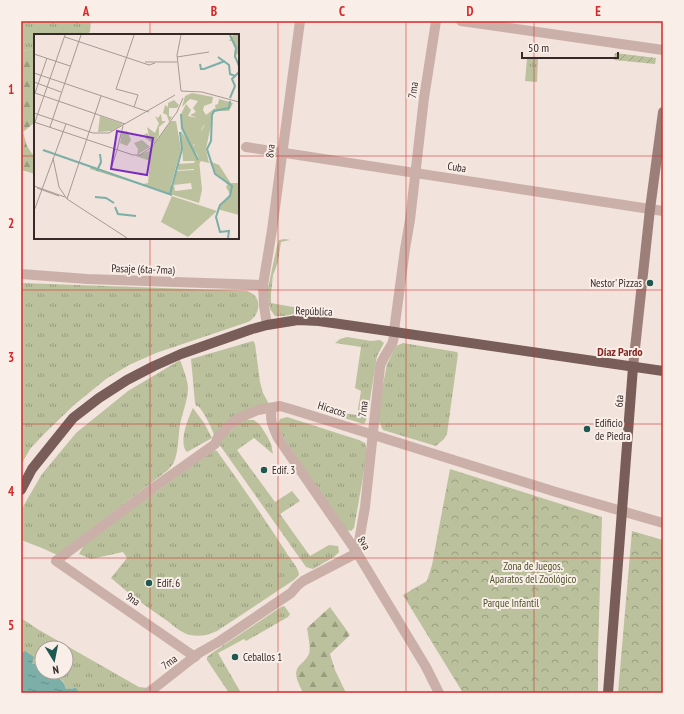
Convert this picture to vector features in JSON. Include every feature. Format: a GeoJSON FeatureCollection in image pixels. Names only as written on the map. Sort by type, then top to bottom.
{"type":"FeatureCollection","features":[{"type":"Feature","properties":{"kind":"main road","name":"República"},"geometry":{"type":"LineString","coordinates":[[21,490],[32,469],[73,418],[126,380],[181,354],[267,325],[298,320],[319,321],[663,371]]}},
{"type":"Feature","properties":{"kind":"main road","name":"6ta"},"geometry":{"type":"LineString","coordinates":[[608,693],[633,367]]}},
{"type":"Feature","properties":{"kind":"street","name":"8va"},"geometry":{"type":"LineString","coordinates":[[267,325],[263,285],[272,230],[300,21]]}},
{"type":"Feature","properties":{"kind":"street","name":"7ma"},"geometry":{"type":"LineString","coordinates":[[148,693],[200,652],[220,641],[291,593],[303,581],[353,555],[358,547],[365,507],[380,367],[381,361],[392,343],[394,331],[403,259],[410,220],[424,98],[436,21]]}},
{"type":"Feature","properties":{"kind":"street"},"geometry":{"type":"LineString","coordinates":[[461,21],[663,50]]}},
{"type":"Feature","properties":{"kind":"street","name":"6ta"},"geometry":{"type":"LineString","coordinates":[[633,367],[650,209],[663,112]]}},
{"type":"Feature","properties":{"kind":"street","name":"Cuba"},"geometry":{"type":"LineString","coordinates":[[246,147],[663,211]]}},
{"type":"Feature","properties":{"kind":"street","name":"Pasaje (6ta-7ma)"},"geometry":{"type":"LineString","coordinates":[[21,274],[87,279],[263,285]]}},
{"type":"Feature","properties":{"kind":"street","name":"Hicacos"},"geometry":{"type":"LineString","coordinates":[[56,561],[214,444],[218,436],[239,418],[258,410],[280,406],[556,492],[663,523]]}},
{"type":"Feature","properties":{"kind":"street","name":"8va"},"geometry":{"type":"LineString","coordinates":[[272,408],[271,423],[278,438],[356,551],[426,667],[439,693]]}},
{"type":"Feature","properties":{"kind":"street","name":"9na"},"geometry":{"type":"LineString","coordinates":[[56,561],[195,657]]}},
{"type":"Feature","properties":{"kind":"green space"},"geometry":{"type":"Polygon","coordinates":[[[21,21],[91,21],[90,32],[87,34],[34,34],[34,49],[21,51],[21,21]]]}},
{"type":"Feature","properties":{"kind":"green space"},"geometry":{"type":"Polygon","coordinates":[[[34,49],[34,123],[23,132],[27,146],[34,156],[34,174],[21,171],[21,51],[34,49]]]}},
{"type":"Feature","properties":{"kind":"green space"},"geometry":{"type":"Polygon","coordinates":[[[615,53],[656,58],[655,64],[614,60],[615,53]]]}},
{"type":"Feature","properties":{"kind":"green space"},"geometry":{"type":"Polygon","coordinates":[[[527,59],[538,59],[537,82],[525,81],[527,59]]]}},
{"type":"Feature","properties":{"kind":"green space"},"geometry":{"type":"Polygon","coordinates":[[[279,240],[290,240],[281,242],[278,262],[273,275],[271,303],[293,307],[313,308],[313,310],[284,316],[275,316],[270,309],[267,293],[279,240]]]}},
{"type":"Feature","properties":{"kind":"green space"},"geometry":{"type":"Polygon","coordinates":[[[21,283],[247,291],[256,297],[258,301],[258,310],[256,315],[248,322],[156,353],[129,365],[106,379],[74,405],[44,434],[30,449],[21,465],[21,283]]]}},
{"type":"Feature","properties":{"kind":"green space"},"geometry":{"type":"Polygon","coordinates":[[[347,337],[371,341],[380,340],[384,343],[377,356],[367,418],[364,424],[341,417],[334,412],[357,415],[361,391],[355,388],[361,347],[335,343],[340,339],[347,337]]]}},
{"type":"Feature","properties":{"kind":"green space"},"geometry":{"type":"Polygon","coordinates":[[[253,341],[255,344],[260,382],[263,393],[269,404],[214,435],[205,415],[195,403],[191,359],[253,341]]]}},
{"type":"Feature","properties":{"kind":"green space"},"geometry":{"type":"Polygon","coordinates":[[[403,343],[457,352],[458,354],[447,434],[436,446],[383,430],[379,422],[379,404],[387,364],[396,346],[403,343]]]}},
{"type":"Feature","properties":{"kind":"green space"},"geometry":{"type":"Polygon","coordinates":[[[180,360],[187,380],[188,391],[180,425],[176,458],[168,470],[57,555],[21,540],[21,510],[42,474],[76,433],[128,391],[180,360]]]}},
{"type":"Feature","properties":{"kind":"green space"},"geometry":{"type":"Polygon","coordinates":[[[193,408],[204,423],[212,438],[187,452],[183,443],[185,430],[193,408]]]}},
{"type":"Feature","properties":{"kind":"green space"},"geometry":{"type":"Polygon","coordinates":[[[287,417],[365,443],[367,451],[366,460],[354,528],[351,531],[346,530],[280,432],[277,425],[280,419],[287,417]]]}},
{"type":"Feature","properties":{"kind":"green space"},"geometry":{"type":"Polygon","coordinates":[[[244,420],[254,420],[260,425],[271,444],[273,454],[254,438],[237,450],[275,502],[292,491],[300,501],[280,514],[310,556],[329,545],[338,546],[339,552],[334,557],[313,569],[306,567],[219,444],[224,437],[244,420]]]}},
{"type":"Feature","properties":{"kind":"green space"},"geometry":{"type":"Polygon","coordinates":[[[214,450],[217,451],[252,501],[296,566],[299,575],[294,580],[217,631],[210,634],[194,636],[183,633],[177,629],[111,578],[127,558],[123,552],[91,559],[79,554],[85,543],[214,450]]]}},
{"type":"Feature","properties":{"kind":"green space","name":"Parque Infantil"},"geometry":{"type":"Polygon","coordinates":[[[450,469],[602,517],[598,693],[463,693],[403,595],[427,581],[432,565],[450,469]]]}},
{"type":"Feature","properties":{"kind":"green space"},"geometry":{"type":"Polygon","coordinates":[[[632,531],[663,540],[663,693],[618,693],[632,531]]]}},
{"type":"Feature","properties":{"kind":"green space"},"geometry":{"type":"Polygon","coordinates":[[[284,606],[290,614],[288,617],[246,641],[244,639],[218,653],[241,693],[229,693],[207,660],[207,657],[284,606]]]}},
{"type":"Feature","properties":{"kind":"green space"},"geometry":{"type":"Polygon","coordinates":[[[330,607],[350,635],[330,654],[335,670],[346,693],[303,693],[296,674],[298,667],[310,651],[307,628],[330,607]]]}},
{"type":"Feature","properties":{"kind":"green space"},"geometry":{"type":"Polygon","coordinates":[[[21,618],[57,640],[34,640],[34,664],[31,665],[29,653],[21,653],[21,618]]]}},
{"type":"Feature","properties":{"kind":"green space"},"geometry":{"type":"Polygon","coordinates":[[[74,650],[139,687],[148,688],[143,693],[78,693],[73,688],[66,689],[62,680],[74,680],[74,650]]]}},
{"type":"Feature","properties":{"kind":"water"},"geometry":{"type":"Polygon","coordinates":[[[25,651],[34,657],[32,664],[34,664],[34,680],[61,680],[66,689],[76,688],[78,693],[21,693],[21,653],[25,651]]]}},
{"type":"Feature","properties":{"kind":"place","name":"Nestor' Pizzas"},"geometry":{"type":"Point","coordinates":[650,283]}},
{"type":"Feature","properties":{"kind":"place","name":"Edificio de Piedra"},"geometry":{"type":"Point","coordinates":[587,429]}},
{"type":"Feature","properties":{"kind":"place","name":"Edif. 3"},"geometry":{"type":"Point","coordinates":[264,470]}},
{"type":"Feature","properties":{"kind":"place","name":"Edif. 6"},"geometry":{"type":"Point","coordinates":[149,583]}},
{"type":"Feature","properties":{"kind":"place","name":"Ceballos 1"},"geometry":{"type":"Point","coordinates":[235,657]}},
{"type":"Feature","properties":{"kind":"district","name":"Díaz Pardo"},"geometry":{"type":"Point","coordinates":[620,352]}},
{"type":"Feature","properties":{"kind":"park label","name":"Zona de Juegos. Aparatos del Zoológico"},"geometry":{"type":"Point","coordinates":[533,572]}}]}
